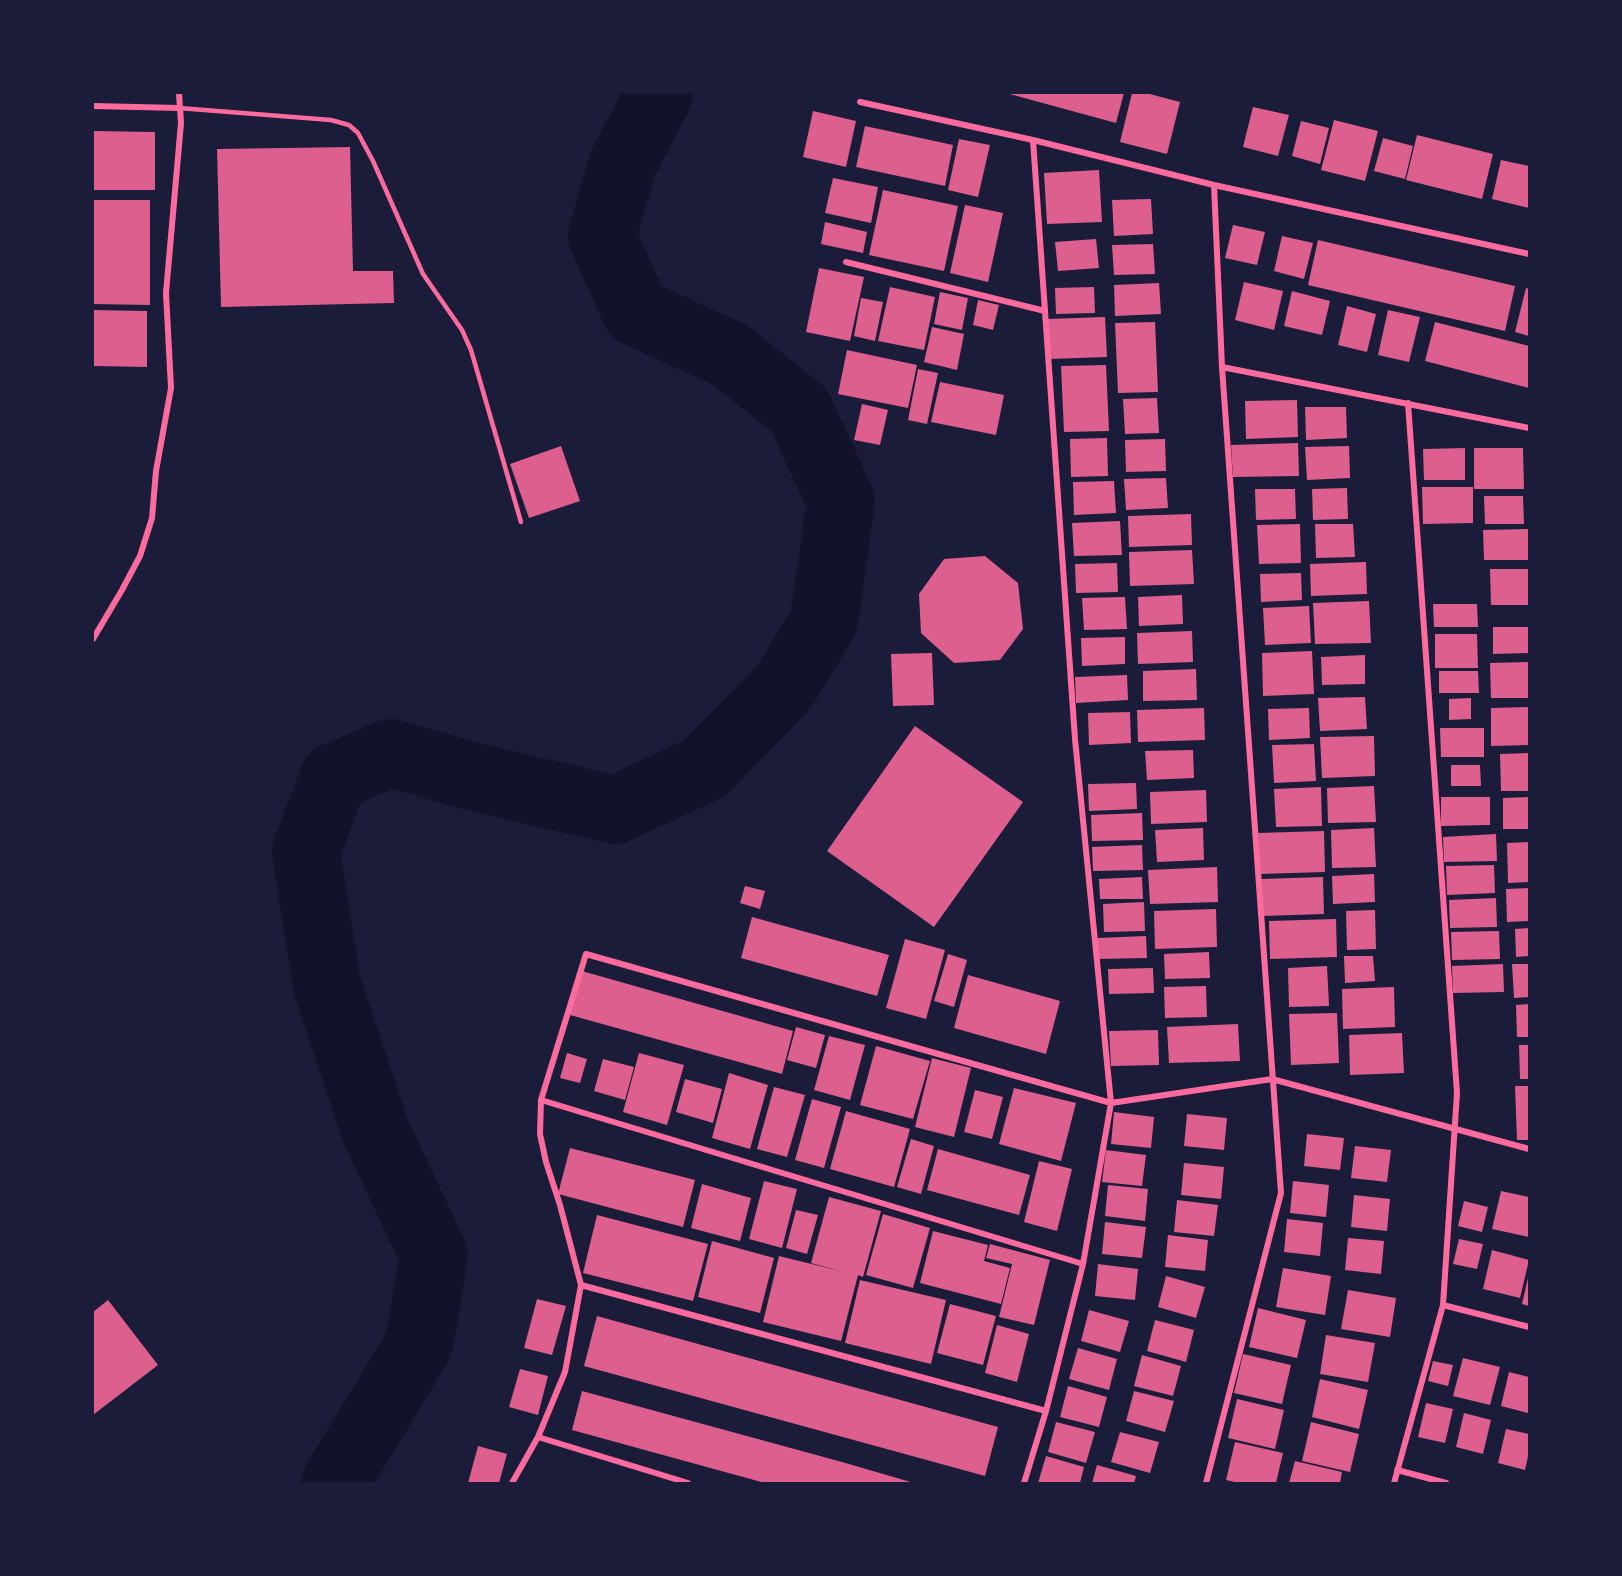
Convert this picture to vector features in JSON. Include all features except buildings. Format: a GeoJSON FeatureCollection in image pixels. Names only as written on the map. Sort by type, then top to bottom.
{"type":"FeatureCollection","features":[{"type":"Feature","properties":{"kind":"street"},"geometry":{"type":"LineString","coordinates":[[93,639],[140,556],[152,518],[156,471],[171,388],[166,293],[181,123],[179,93]]}},
{"type":"Feature","properties":{"kind":"street"},"geometry":{"type":"LineString","coordinates":[[860,102],[1033,140],[1214,185],[1529,254]]}},
{"type":"Feature","properties":{"kind":"street"},"geometry":{"type":"LineString","coordinates":[[93,106],[179,108]]}},
{"type":"Feature","properties":{"kind":"street"},"geometry":{"type":"LineString","coordinates":[[1024,1483],[1046,1411],[1083,1264],[1111,1103],[1076,739],[1033,140]]}},
{"type":"Feature","properties":{"kind":"street"},"geometry":{"type":"LineString","coordinates":[[1206,1483],[1281,1193],[1222,367],[1214,185]]}},
{"type":"Feature","properties":{"kind":"street"},"geometry":{"type":"LineString","coordinates":[[846,262],[1045,311]]}},
{"type":"Feature","properties":{"kind":"street"},"geometry":{"type":"LineString","coordinates":[[1222,367],[1529,428]]}},
{"type":"Feature","properties":{"kind":"street"},"geometry":{"type":"LineString","coordinates":[[1394,1483],[1443,1305],[1457,1093],[1408,403]]}},
{"type":"Feature","properties":{"kind":"street"},"geometry":{"type":"LineString","coordinates":[[512,1483],[538,1437],[565,1372],[581,1285],[540,1134],[541,1100],[586,954],[1111,1103],[1272,1079],[1529,1149]]}},
{"type":"Feature","properties":{"kind":"street"},"geometry":{"type":"LineString","coordinates":[[541,1100],[1083,1264]]}},
{"type":"Feature","properties":{"kind":"street"},"geometry":{"type":"LineString","coordinates":[[581,1285],[1046,1411]]}},
{"type":"Feature","properties":{"kind":"street"},"geometry":{"type":"LineString","coordinates":[[1443,1305],[1529,1327]]}},
{"type":"Feature","properties":{"kind":"street"},"geometry":{"type":"LineString","coordinates":[[538,1437],[688,1483]]}},
{"type":"Feature","properties":{"kind":"street"},"geometry":{"type":"LineString","coordinates":[[1397,1470],[1446,1483]]}},
{"type":"Feature","properties":{"kind":"lane"},"geometry":{"type":"LineString","coordinates":[[179,108],[331,120],[349,125],[363,141],[423,274],[462,330],[471,350],[521,522]]}},
{"type":"Feature","properties":{"kind":"waterway"},"geometry":{"type":"LineString","coordinates":[[335,1483],[419,1344],[434,1255],[376,1132],[327,986],[306,851],[334,777],[391,753],[471,776],[615,810],[705,768],[784,687],[824,621],[841,501],[799,410],[730,355],[636,312],[602,236],[623,163],[658,96],[657,93]]}}]}
